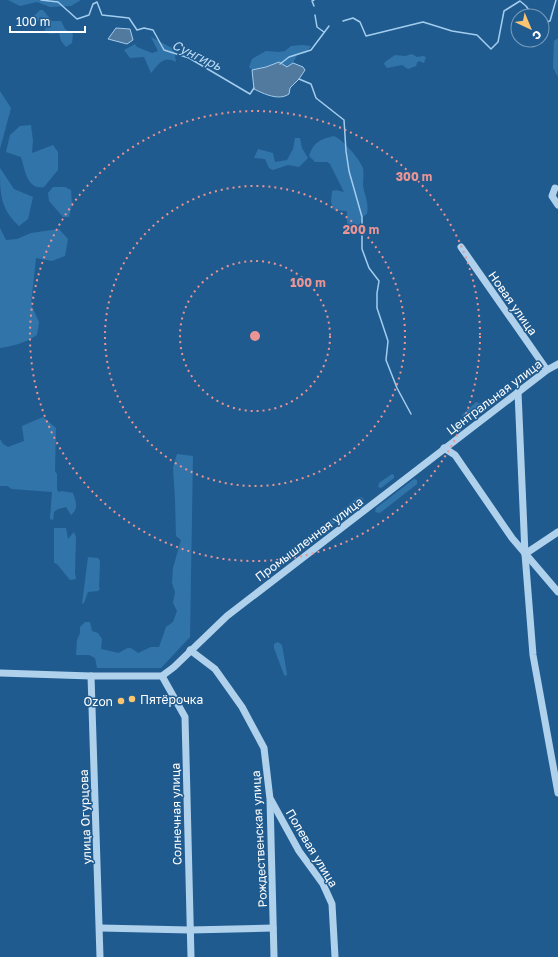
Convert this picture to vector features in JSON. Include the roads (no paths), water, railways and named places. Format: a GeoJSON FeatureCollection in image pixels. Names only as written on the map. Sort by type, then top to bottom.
{"type":"FeatureCollection","features":[{"type":"Feature","properties":{"kind":"street"},"geometry":{"type":"LineString","coordinates":[[555,188],[552,196],[558,205]]}},
{"type":"Feature","properties":{"kind":"street","name":"Новая улица"},"geometry":{"type":"LineString","coordinates":[[461,247],[547,370]]}},
{"type":"Feature","properties":{"kind":"street","name":"Центральная улица"},"geometry":{"type":"LineString","coordinates":[[444,448],[547,370],[558,364]]}},
{"type":"Feature","properties":{"kind":"street"},"geometry":{"type":"LineString","coordinates":[[518,392],[525,554],[532,655],[558,793]]}},
{"type":"Feature","properties":{"kind":"street"},"geometry":{"type":"LineString","coordinates":[[444,448],[455,455],[508,532],[558,592]]}},
{"type":"Feature","properties":{"kind":"street","name":"Промышленная улица"},"geometry":{"type":"LineString","coordinates":[[162,676],[174,668],[190,650],[226,616],[444,448]]}},
{"type":"Feature","properties":{"kind":"street"},"geometry":{"type":"LineString","coordinates":[[525,554],[558,532]]}},
{"type":"Feature","properties":{"kind":"street","name":"Рождественская улица"},"geometry":{"type":"LineString","coordinates":[[190,650],[215,669],[242,708],[264,748],[270,799],[274,957]]}},
{"type":"Feature","properties":{"kind":"street"},"geometry":{"type":"LineString","coordinates":[[0,673],[91,676],[162,676]]}},
{"type":"Feature","properties":{"kind":"street","name":"улица Огурцова"},"geometry":{"type":"LineString","coordinates":[[91,676],[100,957]]}},
{"type":"Feature","properties":{"kind":"street","name":"Солнечная улица"},"geometry":{"type":"LineString","coordinates":[[162,676],[185,717],[191,957]]}},
{"type":"Feature","properties":{"kind":"street","name":"Полевая улица"},"geometry":{"type":"LineString","coordinates":[[270,799],[299,851],[323,884],[332,904],[335,957]]}},
{"type":"Feature","properties":{"kind":"street"},"geometry":{"type":"LineString","coordinates":[[100,928],[190,930],[273,928]]}},
{"type":"Feature","properties":{"kind":"waterway","name":"Сунгирь"},"geometry":{"type":"LineString","coordinates":[[41,0],[58,2],[77,19],[89,15],[93,4],[97,2],[102,15],[129,18],[137,30],[144,28],[153,30],[164,50],[189,58],[250,94],[254,88]]}},
{"type":"Feature","properties":{"kind":"waterway"},"geometry":{"type":"LineString","coordinates":[[314,0],[312,1],[314,6]]}},
{"type":"Feature","properties":{"kind":"waterway","name":"Сунгирь"},"geometry":{"type":"LineString","coordinates":[[550,21],[556,0]]}},
{"type":"Feature","properties":{"kind":"waterway","name":"Сунгирь"},"geometry":{"type":"LineString","coordinates":[[343,21],[353,18],[360,22],[366,36],[423,22],[452,31],[477,35],[491,49],[498,42],[504,11],[520,1],[527,8]]}},
{"type":"Feature","properties":{"kind":"waterway"},"geometry":{"type":"LineString","coordinates":[[315,15],[317,27],[324,32]]}},
{"type":"Feature","properties":{"kind":"waterway","name":"Сунгирь"},"geometry":{"type":"LineString","coordinates":[[280,64],[289,57],[311,50],[329,26]]}},
{"type":"Feature","properties":{"kind":"waterway"},"geometry":{"type":"LineString","coordinates":[[299,79],[311,84],[316,98],[344,120],[349,171],[362,217],[362,249],[369,268],[379,281],[377,308],[388,341],[386,360],[397,388],[411,414]]}},
{"type":"Feature","properties":{"kind":"place","name":"Пятёрочка"},"geometry":{"type":"Point","coordinates":[132,699]}},
{"type":"Feature","properties":{"kind":"place","name":"Ozon"},"geometry":{"type":"Point","coordinates":[121,701]}}]}
